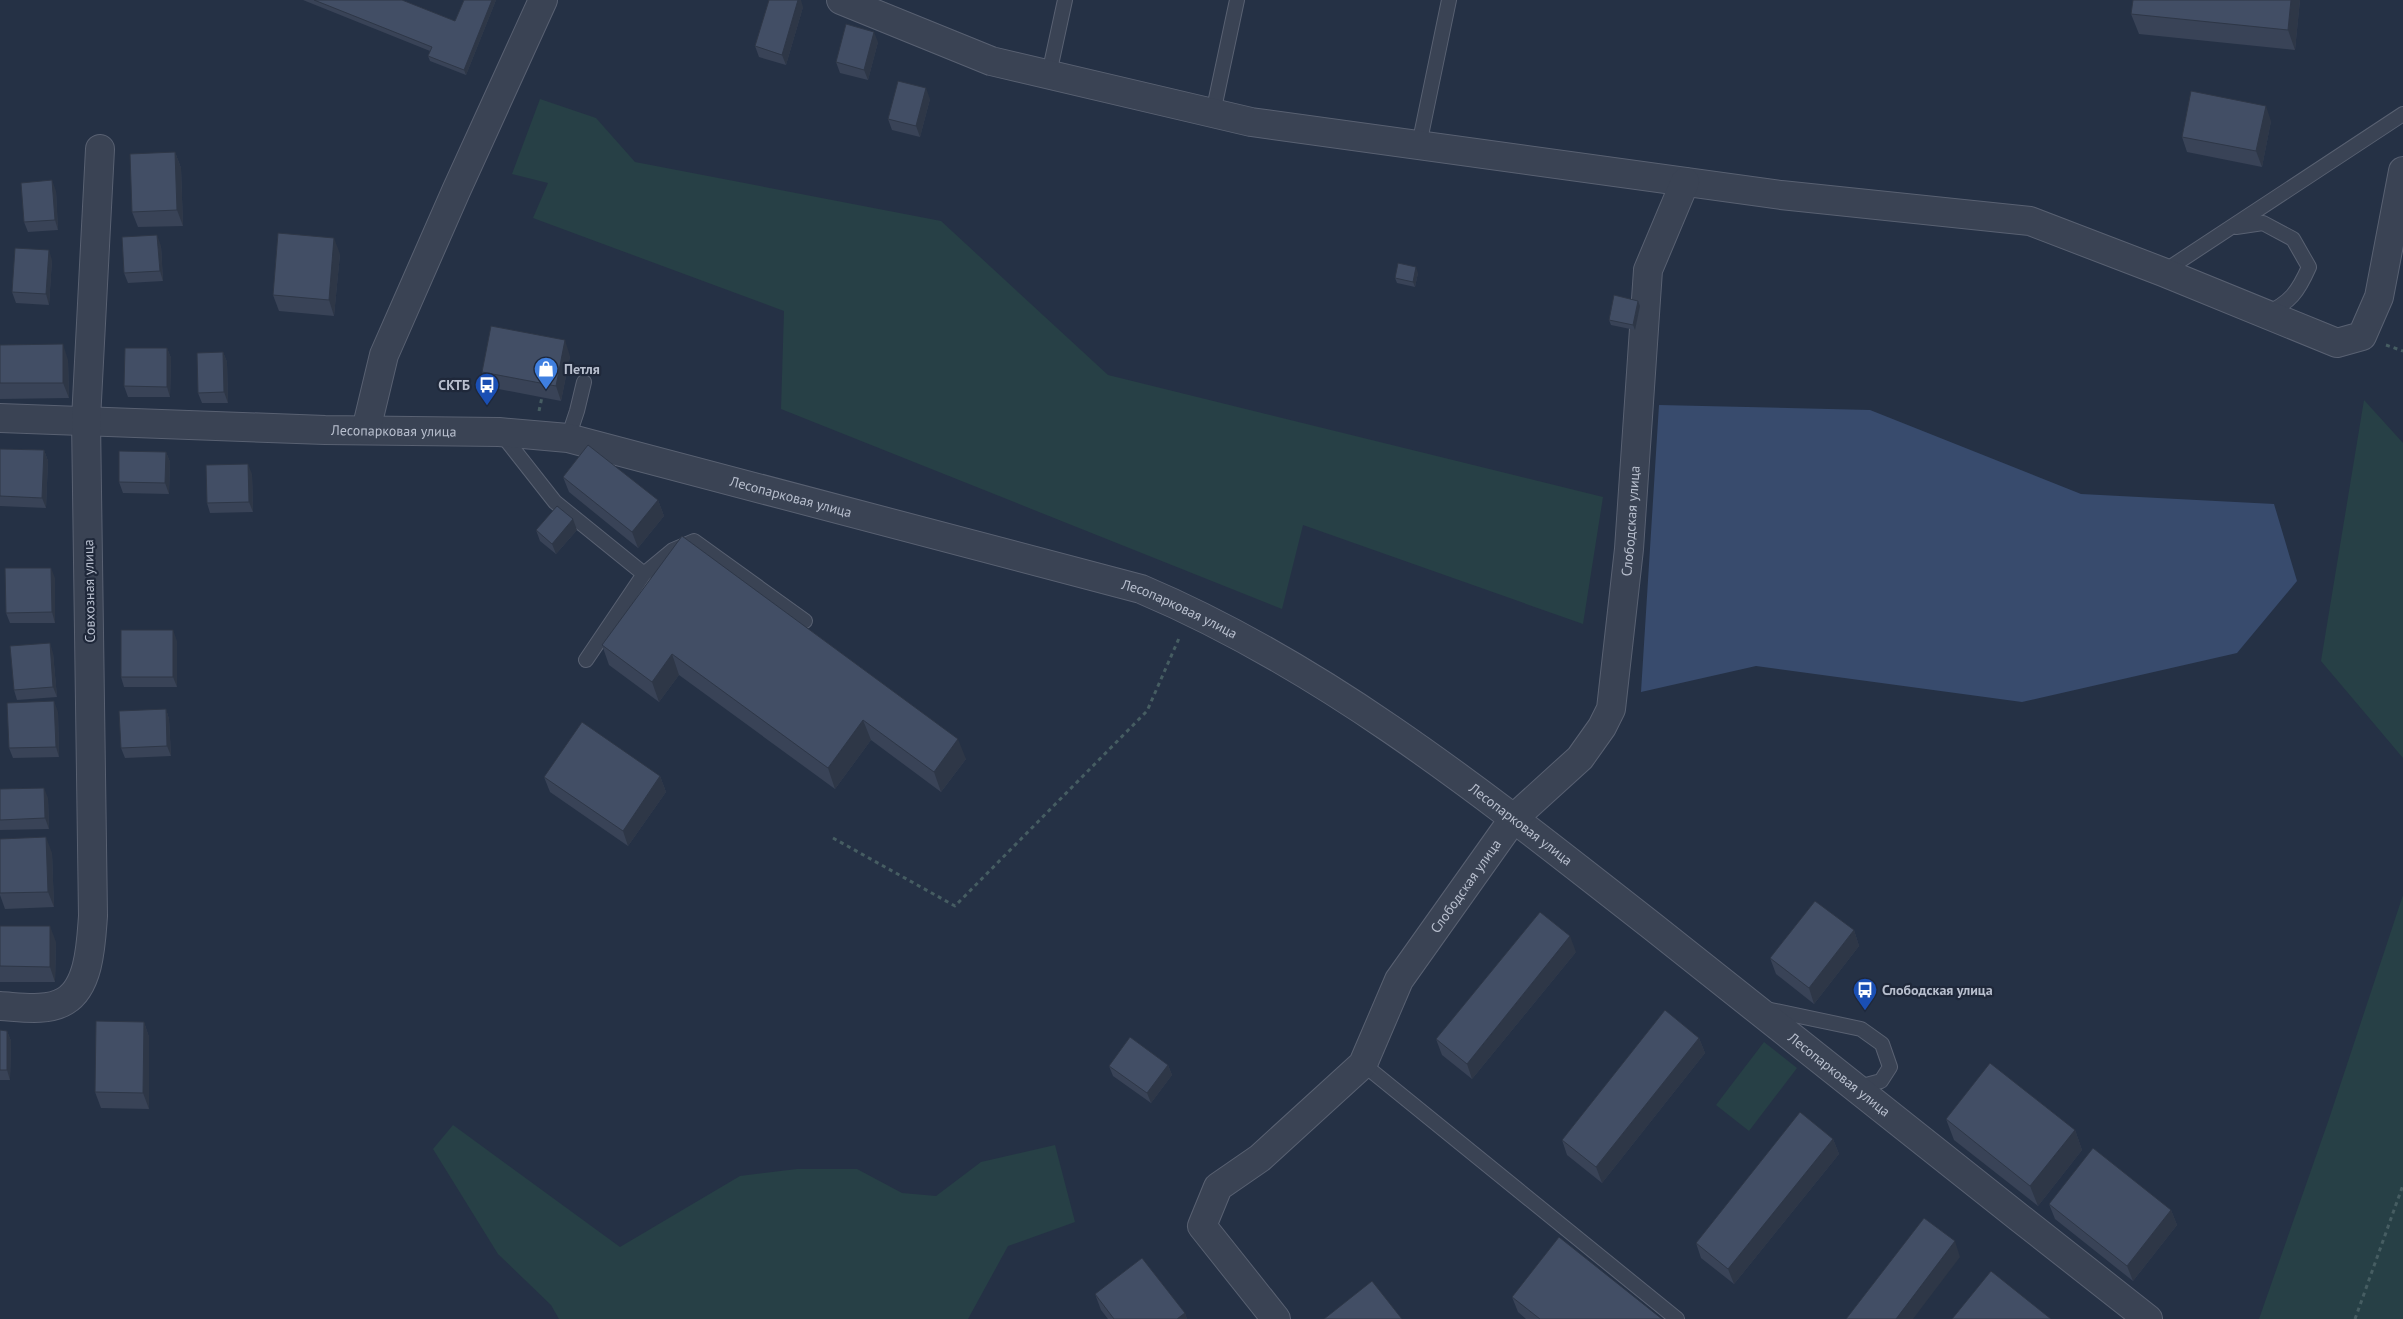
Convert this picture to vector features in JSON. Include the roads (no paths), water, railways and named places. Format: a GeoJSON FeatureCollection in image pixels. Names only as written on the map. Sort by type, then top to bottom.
{"type":"FeatureCollection","features":[{"type":"Feature","properties":{"kind":"street"},"geometry":{"type":"LineString","coordinates":[[366,430],[384,355],[456,191],[544,0]]}},
{"type":"Feature","properties":{"kind":"street"},"geometry":{"type":"LineString","coordinates":[[841,0],[991,61],[1251,122],[1781,196],[2030,222],[2163,272],[2337,343],[2362,336],[2379,297],[2403,171]]}},
{"type":"Feature","properties":{"kind":"street","name":"Совхозная улица"},"geometry":{"type":"LineString","coordinates":[[0,1006],[41,1008],[65,1001],[79,986],[90,955],[93,916],[86,420],[100,149]]}},
{"type":"Feature","properties":{"kind":"street","name":"Слободская улица"},"geometry":{"type":"LineString","coordinates":[[1276,1319],[1202,1226],[1218,1187],[1260,1158],[1364,1064],[1399,980],[1514,818],[1580,758],[1602,727],[1611,709],[1628,549],[1648,270],[1685,182]]}},
{"type":"Feature","properties":{"kind":"street","name":"Лесопарковая улица"},"geometry":{"type":"LineString","coordinates":[[0,418],[366,430],[499,432],[568,438],[1141,589],[1191,610],[1327,685],[1514,818],[2148,1319]]}},
{"type":"Feature","properties":{"kind":"lane"},"geometry":{"type":"LineString","coordinates":[[1049,74],[1064,0]]}},
{"type":"Feature","properties":{"kind":"lane"},"geometry":{"type":"LineString","coordinates":[[1213,113],[1238,0]]}},
{"type":"Feature","properties":{"kind":"lane"},"geometry":{"type":"LineString","coordinates":[[1419,145],[1449,0]]}},
{"type":"Feature","properties":{"kind":"lane"},"geometry":{"type":"LineString","coordinates":[[2163,272],[2403,114]]}},
{"type":"Feature","properties":{"kind":"lane"},"geometry":{"type":"LineString","coordinates":[[2230,228],[2263,223],[2293,239],[2309,267],[2299,290],[2278,308],[2265,314]]}},
{"type":"Feature","properties":{"kind":"lane"},"geometry":{"type":"LineString","coordinates":[[568,438],[584,382]]}},
{"type":"Feature","properties":{"kind":"lane"},"geometry":{"type":"LineString","coordinates":[[499,432],[555,502],[644,574]]}},
{"type":"Feature","properties":{"kind":"lane"},"geometry":{"type":"LineString","coordinates":[[586,660],[644,574],[673,550],[694,541],[805,621]]}},
{"type":"Feature","properties":{"kind":"lane"},"geometry":{"type":"LineString","coordinates":[[1752,1005],[1861,1029],[1882,1044],[1890,1067],[1882,1081],[1854,1088]]}},
{"type":"Feature","properties":{"kind":"lane"},"geometry":{"type":"LineString","coordinates":[[1364,1064],[1678,1319]]}},
{"type":"Feature","properties":{"kind":"water"},"geometry":{"type":"Polygon","coordinates":[[[1659,405],[1870,410],[2081,494],[2274,504],[2297,581],[2237,653],[2022,702],[1756,666],[1641,692],[1659,405]]]}},
{"type":"Feature","properties":{"kind":"place","name":"Петля"},"geometry":{"type":"Point","coordinates":[546,390]}},
{"type":"Feature","properties":{"kind":"place","name":"СКТБ"},"geometry":{"type":"Point","coordinates":[487,406]}},
{"type":"Feature","properties":{"kind":"place","name":"Слободская улица"},"geometry":{"type":"Point","coordinates":[1865,1011]}}]}
